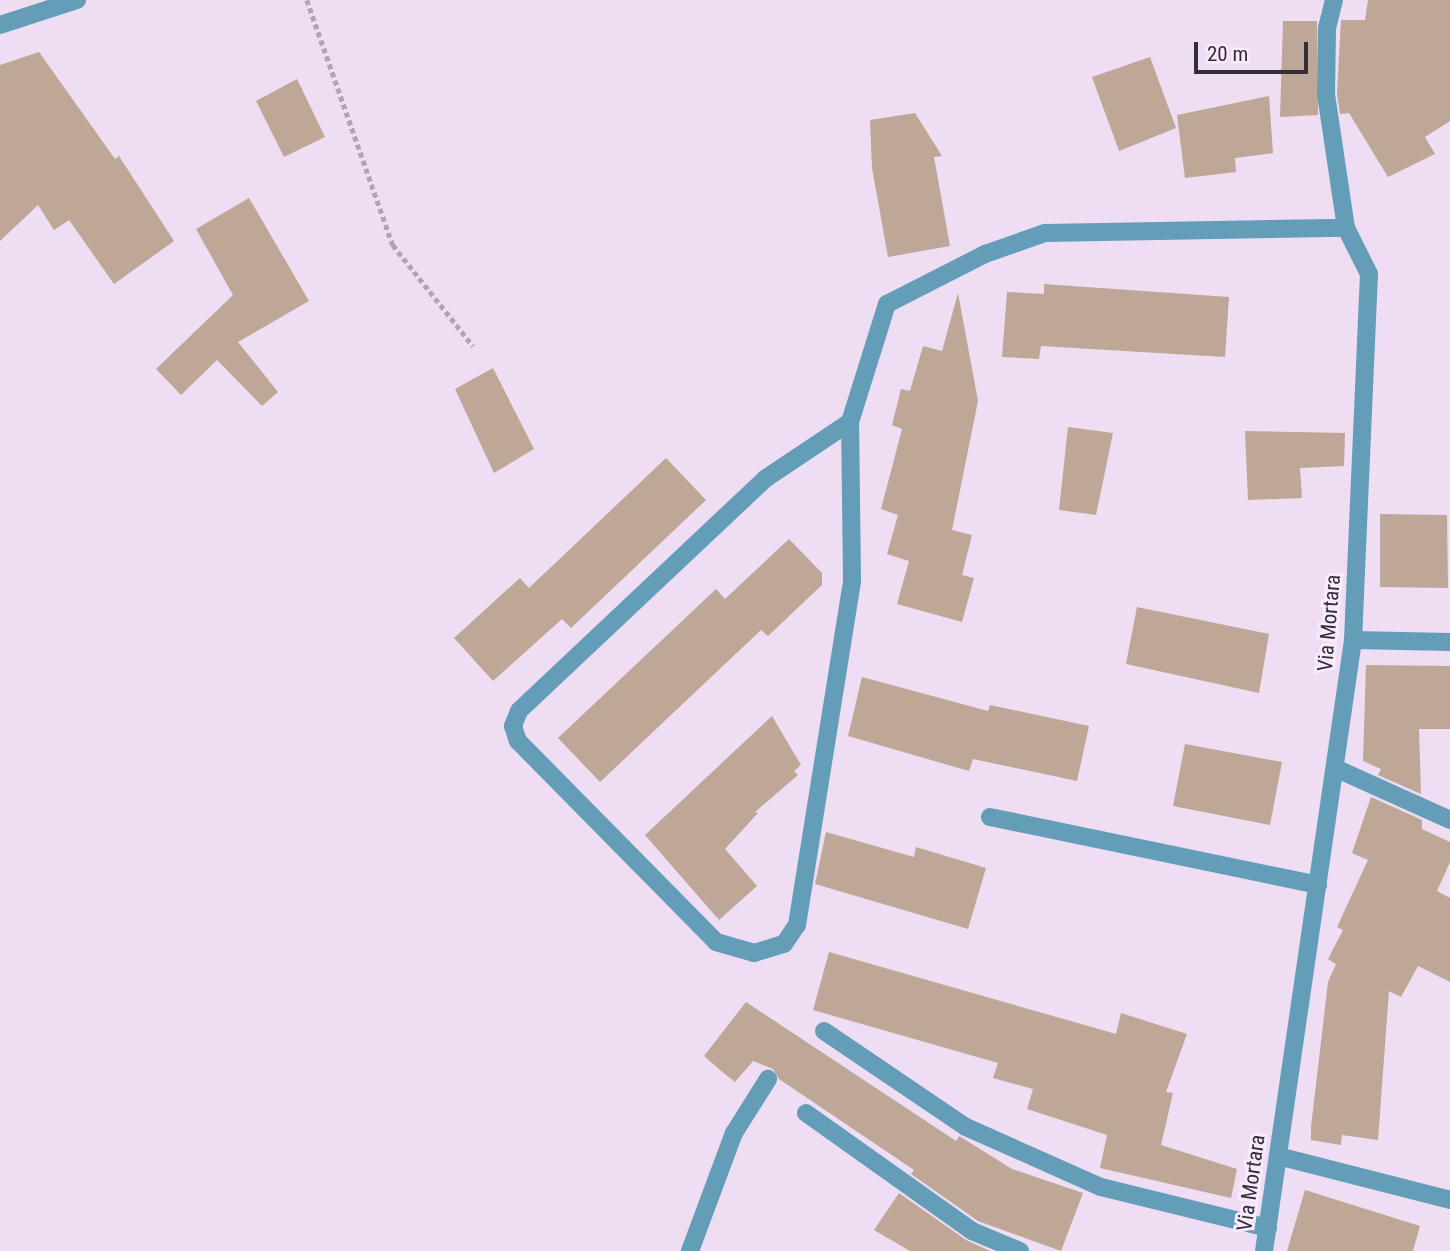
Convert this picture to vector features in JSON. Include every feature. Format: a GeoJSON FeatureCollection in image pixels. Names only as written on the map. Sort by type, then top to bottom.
{"type":"FeatureCollection","features":[{"type":"Feature","properties":{"kind":"street"},"geometry":{"type":"LineString","coordinates":[[0,25],[77,0]]}},
{"type":"Feature","properties":{"kind":"street","name":"Via Mortara"},"geometry":{"type":"LineString","coordinates":[[1264,1251],[1353,640],[1369,274],[1346,228],[1326,94],[1327,28],[1334,0]]}},
{"type":"Feature","properties":{"kind":"street"},"geometry":{"type":"LineString","coordinates":[[850,422],[765,479],[519,711],[513,726],[518,741],[716,942],[754,953],[784,944],[797,925],[852,580],[850,422],[887,304],[985,254],[1045,233],[1346,228]]}},
{"type":"Feature","properties":{"kind":"street"},"geometry":{"type":"LineString","coordinates":[[1353,640],[1450,642]]}},
{"type":"Feature","properties":{"kind":"street"},"geometry":{"type":"LineString","coordinates":[[1335,768],[1450,820]]}},
{"type":"Feature","properties":{"kind":"street"},"geometry":{"type":"LineString","coordinates":[[990,817],[1318,885]]}},
{"type":"Feature","properties":{"kind":"street"},"geometry":{"type":"LineString","coordinates":[[824,1031],[978,1133],[1101,1187],[1268,1228]]}},
{"type":"Feature","properties":{"kind":"street"},"geometry":{"type":"LineString","coordinates":[[690,1251],[734,1133],[768,1079]]}},
{"type":"Feature","properties":{"kind":"street"},"geometry":{"type":"LineString","coordinates":[[806,1113],[972,1231],[1020,1251]]}},
{"type":"Feature","properties":{"kind":"street"},"geometry":{"type":"LineString","coordinates":[[1278,1156],[1450,1200]]}},
{"type":"Feature","properties":{"kind":"path"},"geometry":{"type":"LineString","coordinates":[[307,0],[393,245],[473,346]]}},
{"type":"Feature","properties":{"kind":"building"},"geometry":{"type":"Polygon","coordinates":[[[1368,0],[1450,0],[1450,121],[1425,137],[1435,154],[1388,177],[1349,113],[1340,114],[1337,93],[1341,20],[1365,20],[1368,0]]]}},
{"type":"Feature","properties":{"kind":"building"},"geometry":{"type":"Polygon","coordinates":[[[1283,21],[1317,21],[1318,115],[1280,117],[1283,21]]]}},
{"type":"Feature","properties":{"kind":"building"},"geometry":{"type":"Polygon","coordinates":[[[39,52],[115,159],[119,156],[174,241],[114,284],[69,220],[54,230],[38,205],[0,241],[0,65],[39,52]]]}},
{"type":"Feature","properties":{"kind":"building"},"geometry":{"type":"Polygon","coordinates":[[[1150,57],[1176,128],[1119,151],[1092,77],[1150,57]]]}},
{"type":"Feature","properties":{"kind":"building"},"geometry":{"type":"Polygon","coordinates":[[[297,79],[325,137],[284,157],[256,101],[297,79]]]}},
{"type":"Feature","properties":{"kind":"building"},"geometry":{"type":"Polygon","coordinates":[[[1269,96],[1273,153],[1235,158],[1236,172],[1185,178],[1177,115],[1269,96]]]}},
{"type":"Feature","properties":{"kind":"building"},"geometry":{"type":"Polygon","coordinates":[[[915,113],[942,156],[934,157],[950,246],[888,257],[872,168],[870,120],[915,113]]]}},
{"type":"Feature","properties":{"kind":"building"},"geometry":{"type":"Polygon","coordinates":[[[249,198],[309,301],[238,342],[278,392],[262,406],[217,360],[181,395],[156,369],[233,295],[196,229],[249,198]]]}},
{"type":"Feature","properties":{"kind":"building"},"geometry":{"type":"Polygon","coordinates":[[[1044,284],[1229,297],[1225,357],[1041,346],[1039,359],[1002,357],[1007,292],[1044,294],[1044,284]]]}},
{"type":"Feature","properties":{"kind":"building"},"geometry":{"type":"Polygon","coordinates":[[[958,293],[978,401],[952,530],[972,535],[962,575],[974,578],[962,622],[897,604],[909,561],[887,554],[898,515],[881,509],[902,429],[892,425],[901,389],[910,391],[923,346],[942,351],[958,293]]]}},
{"type":"Feature","properties":{"kind":"building"},"geometry":{"type":"Polygon","coordinates":[[[493,368],[534,449],[494,473],[455,389],[493,368]]]}},
{"type":"Feature","properties":{"kind":"building"},"geometry":{"type":"Polygon","coordinates":[[[1068,427],[1113,433],[1096,515],[1059,510],[1068,427]]]}},
{"type":"Feature","properties":{"kind":"building"},"geometry":{"type":"Polygon","coordinates":[[[1245,431],[1345,433],[1344,466],[1300,468],[1302,498],[1248,500],[1245,431]]]}},
{"type":"Feature","properties":{"kind":"building"},"geometry":{"type":"Polygon","coordinates":[[[666,458],[706,500],[571,628],[562,619],[493,681],[454,638],[520,578],[529,588],[666,458]]]}},
{"type":"Feature","properties":{"kind":"building"},"geometry":{"type":"Polygon","coordinates":[[[1380,514],[1447,515],[1448,588],[1380,587],[1380,514]]]}},
{"type":"Feature","properties":{"kind":"building"},"geometry":{"type":"Polygon","coordinates":[[[789,539],[822,573],[822,585],[768,636],[761,630],[600,782],[558,738],[716,589],[725,599],[789,539]]]}},
{"type":"Feature","properties":{"kind":"building"},"geometry":{"type":"Polygon","coordinates":[[[1137,607],[1269,634],[1259,693],[1126,664],[1137,607]]]}},
{"type":"Feature","properties":{"kind":"building"},"geometry":{"type":"Polygon","coordinates":[[[1366,665],[1450,666],[1450,729],[1419,729],[1421,794],[1378,775],[1381,769],[1363,761],[1366,665]]]}},
{"type":"Feature","properties":{"kind":"building"},"geometry":{"type":"Polygon","coordinates":[[[862,677],[988,711],[990,705],[1089,726],[1077,781],[973,759],[969,771],[848,736],[862,677]]]}},
{"type":"Feature","properties":{"kind":"building"},"geometry":{"type":"Polygon","coordinates":[[[772,716],[801,765],[794,771],[798,775],[755,812],[758,813],[725,849],[757,886],[719,920],[645,835],[772,716]]]}},
{"type":"Feature","properties":{"kind":"building"},"geometry":{"type":"Polygon","coordinates":[[[1185,744],[1282,762],[1270,825],[1173,806],[1185,744]]]}},
{"type":"Feature","properties":{"kind":"building"},"geometry":{"type":"Polygon","coordinates":[[[1371,797],[1422,820],[1422,829],[1450,842],[1450,862],[1437,891],[1450,898],[1450,982],[1418,966],[1401,997],[1389,991],[1378,1140],[1342,1135],[1341,1145],[1311,1140],[1311,1127],[1328,982],[1336,964],[1328,959],[1343,930],[1337,927],[1368,860],[1352,853],[1371,797]]]}},
{"type":"Feature","properties":{"kind":"building"},"geometry":{"type":"Polygon","coordinates":[[[826,832],[914,857],[916,847],[986,868],[968,929],[815,884],[826,832]]]}},
{"type":"Feature","properties":{"kind":"building"},"geometry":{"type":"Polygon","coordinates":[[[829,952],[1116,1034],[1121,1013],[1187,1034],[1166,1092],[1173,1093],[1161,1145],[1237,1169],[1231,1198],[1100,1168],[1107,1135],[1027,1109],[1033,1089],[993,1078],[998,1063],[813,1010],[829,952]]]}},
{"type":"Feature","properties":{"kind":"building"},"geometry":{"type":"Polygon","coordinates":[[[746,1002],[956,1141],[959,1136],[1012,1169],[1083,1193],[1061,1251],[978,1221],[911,1174],[914,1170],[779,1079],[773,1069],[753,1061],[735,1082],[704,1056],[746,1002]]]}},
{"type":"Feature","properties":{"kind":"building"},"geometry":{"type":"Polygon","coordinates":[[[1305,1190],[1420,1226],[1413,1251],[1287,1251],[1305,1190]]]}},
{"type":"Feature","properties":{"kind":"building"},"geometry":{"type":"Polygon","coordinates":[[[899,1193],[966,1240],[990,1251],[910,1251],[874,1230],[899,1193]]]}}]}
